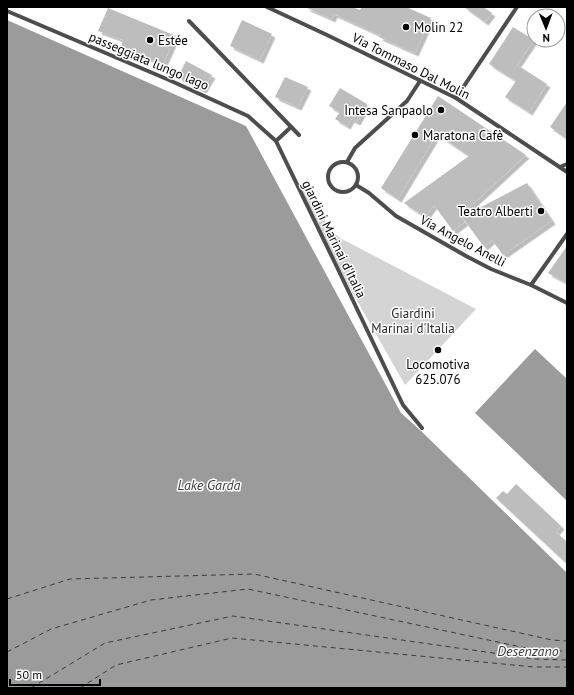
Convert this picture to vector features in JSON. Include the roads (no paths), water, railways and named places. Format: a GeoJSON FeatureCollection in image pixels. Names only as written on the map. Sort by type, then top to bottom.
{"type":"FeatureCollection","features":[{"type":"Feature","properties":{"kind":"street","name":"Via Tommaso Dal Molin"},"geometry":{"type":"LineString","coordinates":[[267,7],[456,98],[567,172]]}},
{"type":"Feature","properties":{"kind":"street"},"geometry":{"type":"LineString","coordinates":[[456,98],[517,7]]}},
{"type":"Feature","properties":{"kind":"street","name":"passeggiata lungo lago"},"geometry":{"type":"LineString","coordinates":[[7,11],[170,80],[248,116],[276,141]]}},
{"type":"Feature","properties":{"kind":"street"},"geometry":{"type":"LineString","coordinates":[[189,21],[298,135]]}},
{"type":"Feature","properties":{"kind":"street"},"geometry":{"type":"LineString","coordinates":[[347,162],[355,148],[407,101],[420,81]]}},
{"type":"Feature","properties":{"kind":"street"},"geometry":{"type":"LineString","coordinates":[[276,141],[291,127]]}},
{"type":"Feature","properties":{"kind":"street","name":"giardini Marinai d'Italia"},"geometry":{"type":"LineString","coordinates":[[276,141],[403,405],[422,428]]}},
{"type":"Feature","properties":{"kind":"street"},"geometry":{"type":"LineString","coordinates":[[340,162],[347,162],[354,166],[358,173],[358,182],[356,185],[350,190],[342,192],[335,190],[330,184],[328,176],[333,166],[340,162]]}},
{"type":"Feature","properties":{"kind":"street"},"geometry":{"type":"LineString","coordinates":[[560,167],[567,164]]}},
{"type":"Feature","properties":{"kind":"street","name":"Via Angelo Anelli"},"geometry":{"type":"LineString","coordinates":[[356,185],[369,192],[396,216],[445,244],[491,269],[531,285],[567,303]]}},
{"type":"Feature","properties":{"kind":"street"},"geometry":{"type":"LineString","coordinates":[[531,285],[567,234]]}},
{"type":"Feature","properties":{"kind":"water","name":"Lake Garda"},"geometry":{"type":"Polygon","coordinates":[[[7,20],[246,126],[401,413],[567,573],[567,688],[7,688],[7,20]]]}},
{"type":"Feature","properties":{"kind":"water"},"geometry":{"type":"Polygon","coordinates":[[[535,349],[567,379],[567,501],[475,413],[535,349]]]}},
{"type":"Feature","properties":{"kind":"place","name":"Molin 22"},"geometry":{"type":"Point","coordinates":[406,27]}},
{"type":"Feature","properties":{"kind":"place","name":"Estée"},"geometry":{"type":"Point","coordinates":[150,40]}},
{"type":"Feature","properties":{"kind":"place","name":"Intesa Sanpaolo"},"geometry":{"type":"Point","coordinates":[441,110]}},
{"type":"Feature","properties":{"kind":"place","name":"Maratona Cafè"},"geometry":{"type":"Point","coordinates":[415,135]}},
{"type":"Feature","properties":{"kind":"place","name":"Teatro Alberti"},"geometry":{"type":"Point","coordinates":[541,211]}},
{"type":"Feature","properties":{"kind":"place","name":"Locomotiva 625.076"},"geometry":{"type":"Point","coordinates":[438,350]}},
{"type":"Feature","properties":{"kind":"park label","name":"Giardini Marinai d'Italia"},"geometry":{"type":"Point","coordinates":[413,320]}},
{"type":"Feature","properties":{"kind":"water label","name":"Desenzano"},"geometry":{"type":"Point","coordinates":[528,651]}}]}
